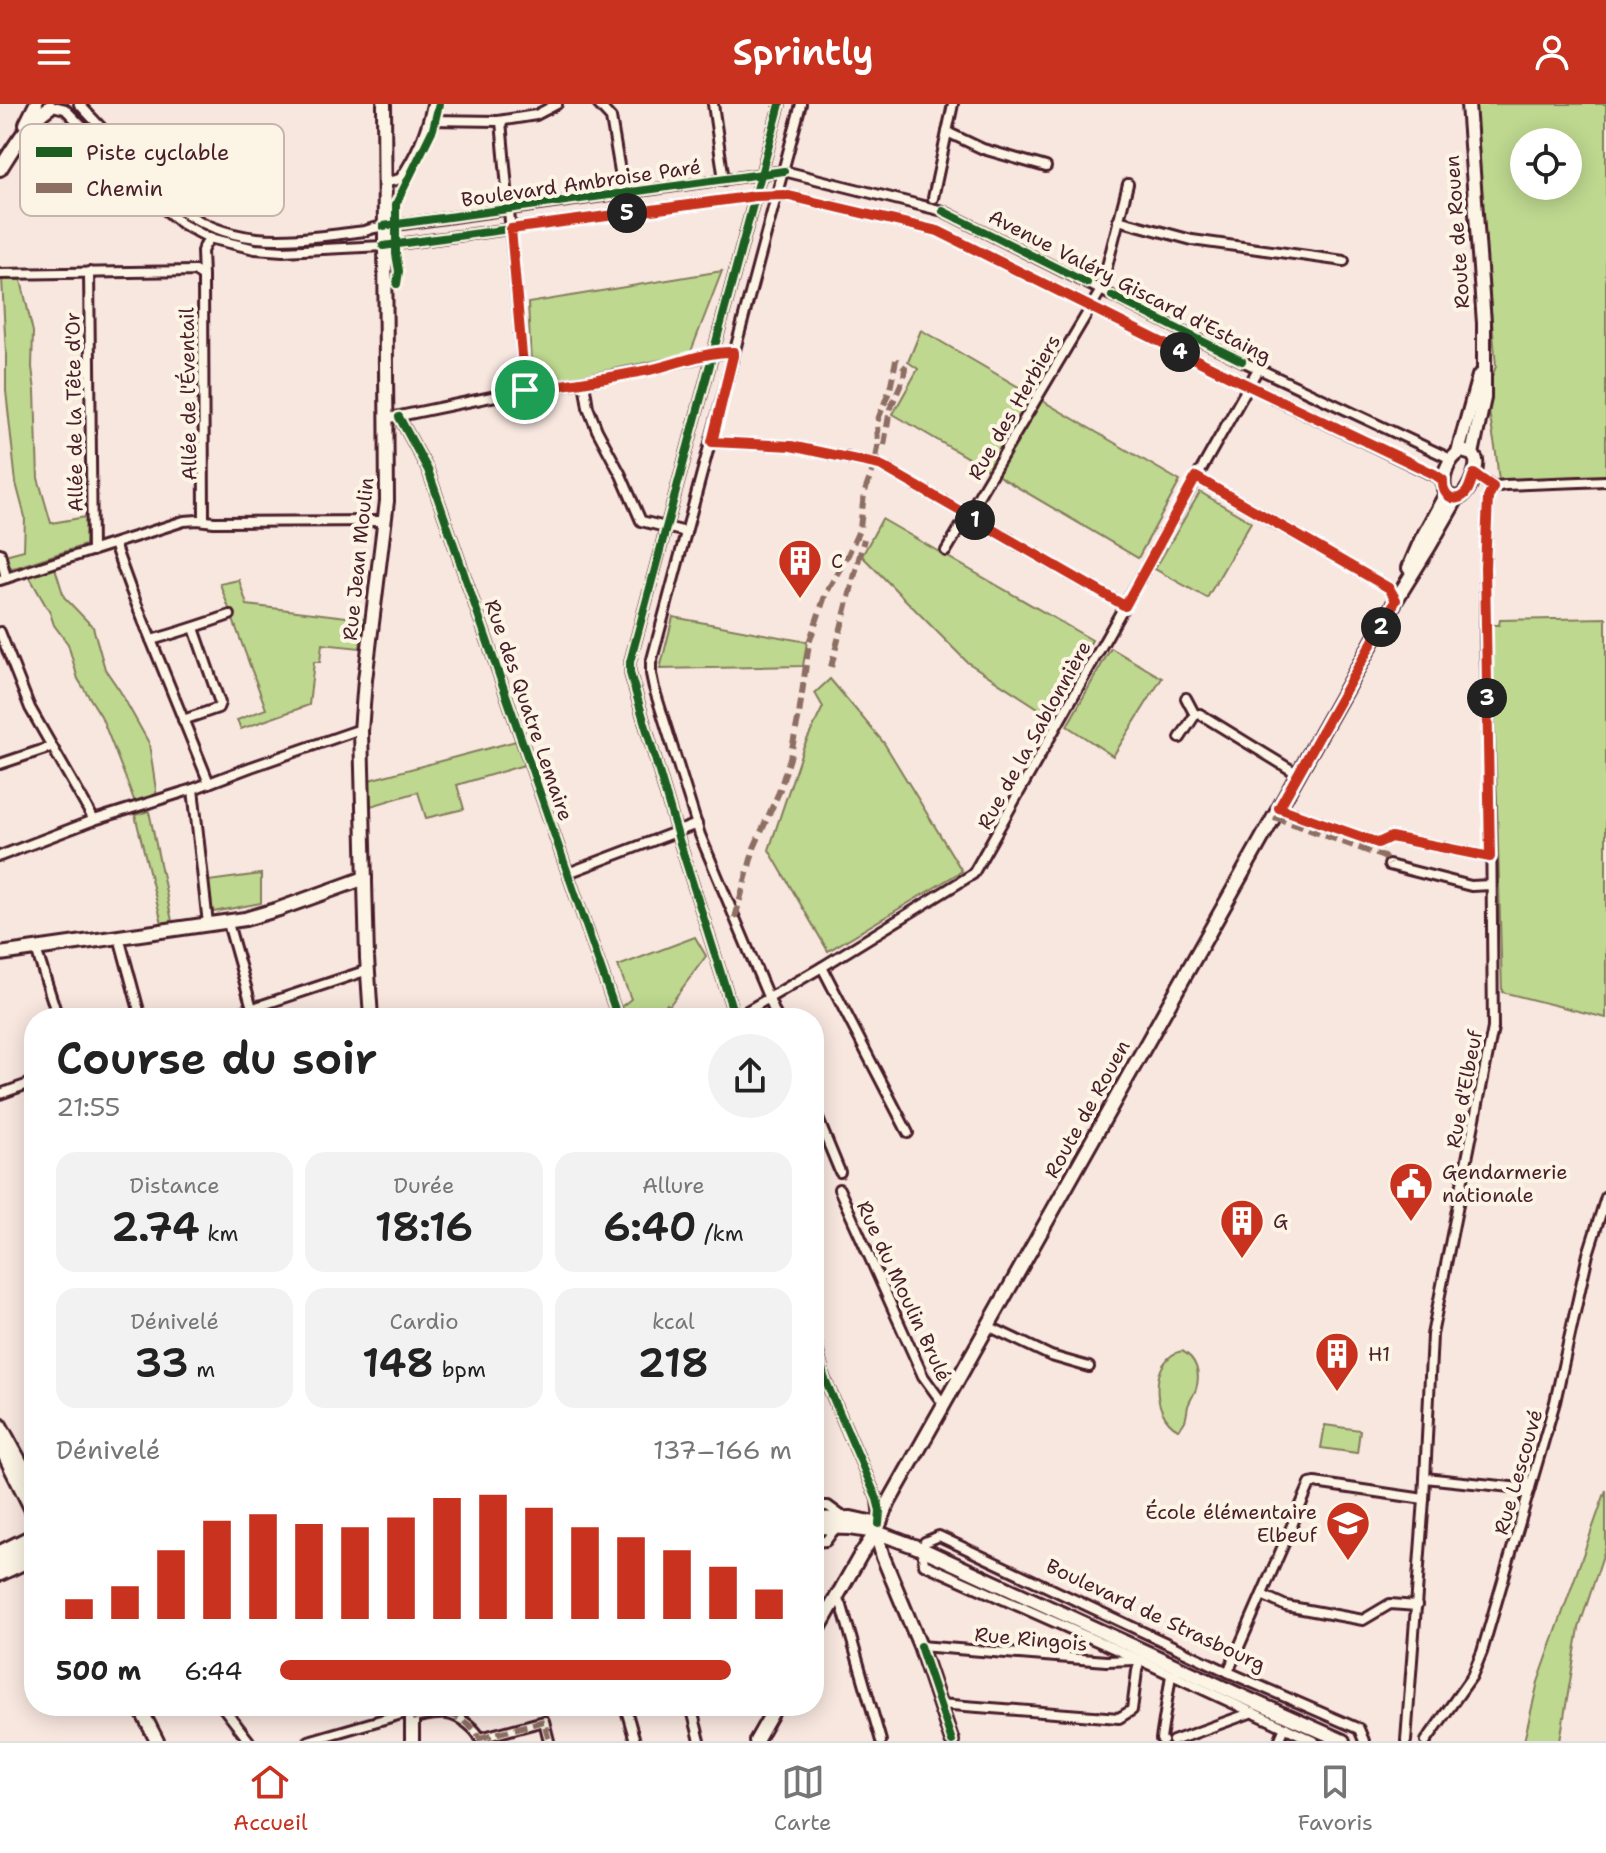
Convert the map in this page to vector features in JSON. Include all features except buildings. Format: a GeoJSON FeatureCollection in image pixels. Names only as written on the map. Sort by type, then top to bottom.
{"type":"FeatureCollection","features":[{"type":"Feature","properties":{"kind":"main road"},"geometry":{"type":"LineString","coordinates":[[26,124],[36,104]]}},
{"type":"Feature","properties":{"kind":"main road","name":"Rue Jean Moulin"},"geometry":{"type":"LineString","coordinates":[[370,1008],[361,731],[385,521],[387,476],[384,104]]}},
{"type":"Feature","properties":{"kind":"main road","name":"Route de Rouen"},"geometry":{"type":"LineString","coordinates":[[824,1612],[878,1528],[889,1502],[1396,600],[1421,540],[1451,496],[1461,497],[1468,490],[1474,474],[1476,460],[1472,454],[1484,398],[1484,358],[1468,104]]}},
{"type":"Feature","properties":{"kind":"main road"},"geometry":{"type":"LineString","coordinates":[[31,124],[53,105]]}},
{"type":"Feature","properties":{"kind":"main road"},"geometry":{"type":"LineString","coordinates":[[18,141],[20,137]]}},
{"type":"Feature","properties":{"kind":"main road"},"geometry":{"type":"LineString","coordinates":[[0,169],[20,138]]}},
{"type":"Feature","properties":{"kind":"main road","name":"Route de Rouen"},"geometry":{"type":"LineString","coordinates":[[1443,480],[1455,456],[1484,358]]}},
{"type":"Feature","properties":{"kind":"main road"},"geometry":{"type":"LineString","coordinates":[[1455,456],[1465,451],[1472,454]]}},
{"type":"Feature","properties":{"kind":"main road"},"geometry":{"type":"LineString","coordinates":[[1443,480],[1442,487],[1451,496]]}},
{"type":"Feature","properties":{"kind":"main road"},"geometry":{"type":"LineString","coordinates":[[0,954],[228,923],[279,909],[365,878]]}},
{"type":"Feature","properties":{"kind":"main road"},"geometry":{"type":"LineString","coordinates":[[0,1425],[24,1469]]}},
{"type":"Feature","properties":{"kind":"main road"},"geometry":{"type":"LineString","coordinates":[[0,1446],[6,1465],[24,1496]]}},
{"type":"Feature","properties":{"kind":"main road","name":"Boulevard de Strasbourg"},"geometry":{"type":"LineString","coordinates":[[840,1523],[861,1519],[924,1545],[1356,1741]]}},
{"type":"Feature","properties":{"kind":"main road"},"geometry":{"type":"LineString","coordinates":[[824,1521],[840,1523]]}},
{"type":"Feature","properties":{"kind":"main road"},"geometry":{"type":"LineString","coordinates":[[824,1525],[840,1523]]}},
{"type":"Feature","properties":{"kind":"main road"},"geometry":{"type":"LineString","coordinates":[[878,1528],[883,1557],[920,1646],[952,1741]]}},
{"type":"Feature","properties":{"kind":"main road"},"geometry":{"type":"LineString","coordinates":[[0,1552],[24,1540]]}},
{"type":"Feature","properties":{"kind":"main road","name":"Boulevard de Strasbourg"},"geometry":{"type":"LineString","coordinates":[[924,1545],[1343,1741]]}},
{"type":"Feature","properties":{"kind":"main road"},"geometry":{"type":"LineString","coordinates":[[0,1564],[24,1556]]}},
{"type":"Feature","properties":{"kind":"main road"},"geometry":{"type":"LineString","coordinates":[[0,1574],[24,1559]]}},
{"type":"Feature","properties":{"kind":"main road"},"geometry":{"type":"LineString","coordinates":[[144,1716],[157,1741]]}},
{"type":"Feature","properties":{"kind":"main road"},"geometry":{"type":"LineString","coordinates":[[412,1716],[412,1741]]}},
{"type":"Feature","properties":{"kind":"main road"},"geometry":{"type":"LineString","coordinates":[[756,1741],[767,1716]]}},
{"type":"Feature","properties":{"kind":"street","name":"Boulevard Ambroise Paré"},"geometry":{"type":"LineString","coordinates":[[79,104],[98,124]]}},
{"type":"Feature","properties":{"kind":"street"},"geometry":{"type":"LineString","coordinates":[[383,183],[400,179],[407,170],[429,120],[432,104]]}},
{"type":"Feature","properties":{"kind":"street"},"geometry":{"type":"LineString","coordinates":[[429,120],[501,121],[536,115],[557,104]]}},
{"type":"Feature","properties":{"kind":"street"},"geometry":{"type":"LineString","coordinates":[[598,104],[611,118],[627,213]]}},
{"type":"Feature","properties":{"kind":"street"},"geometry":{"type":"LineString","coordinates":[[713,104],[724,180]]}},
{"type":"Feature","properties":{"kind":"street"},"geometry":{"type":"LineString","coordinates":[[732,1008],[676,832],[630,673],[630,662],[780,104]]}},
{"type":"Feature","properties":{"kind":"street"},"geometry":{"type":"LineString","coordinates":[[773,1008],[697,824],[651,674],[651,663],[801,104]]}},
{"type":"Feature","properties":{"kind":"street"},"geometry":{"type":"LineString","coordinates":[[933,198],[953,104]]}},
{"type":"Feature","properties":{"kind":"street","name":"Boulevard Ambroise Paré"},"geometry":{"type":"LineString","coordinates":[[53,105],[65,109],[80,124]]}},
{"type":"Feature","properties":{"kind":"street"},"geometry":{"type":"LineString","coordinates":[[501,121],[525,390]]}},
{"type":"Feature","properties":{"kind":"street"},"geometry":{"type":"LineString","coordinates":[[947,132],[983,149],[1046,167]]}},
{"type":"Feature","properties":{"kind":"street","name":"Boulevard Ambroise Paré"},"geometry":{"type":"LineString","coordinates":[[189,216],[229,234],[287,240],[784,171]]}},
{"type":"Feature","properties":{"kind":"street","name":"Avenue Valéry Giscard d'Estaing"},"geometry":{"type":"LineString","coordinates":[[784,171],[943,211],[1258,369],[1455,456]]}},
{"type":"Feature","properties":{"kind":"street","name":"Rue des Herbiers"},"geometry":{"type":"LineString","coordinates":[[946,551],[1101,290],[1128,184]]}},
{"type":"Feature","properties":{"kind":"street","name":"Avenue Valéry Giscard d'Estaing"},"geometry":{"type":"LineString","coordinates":[[755,196],[785,195],[938,231],[1443,480]]}},
{"type":"Feature","properties":{"kind":"street","name":"Boulevard Ambroise Paré"},"geometry":{"type":"LineString","coordinates":[[172,216],[209,238],[283,251],[383,246],[755,196]]}},
{"type":"Feature","properties":{"kind":"street"},"geometry":{"type":"LineString","coordinates":[[1118,220],[1192,240],[1344,261]]}},
{"type":"Feature","properties":{"kind":"street","name":"Allée de l'Éventail"},"geometry":{"type":"LineString","coordinates":[[204,520],[199,274],[202,251],[209,238]]}},
{"type":"Feature","properties":{"kind":"street","name":"Allée de la Tête d'Or"},"geometry":{"type":"LineString","coordinates":[[89,272],[92,551]]}},
{"type":"Feature","properties":{"kind":"street"},"geometry":{"type":"LineString","coordinates":[[0,274],[199,274]]}},
{"type":"Feature","properties":{"kind":"street"},"geometry":{"type":"LineString","coordinates":[[385,419],[734,352]]}},
{"type":"Feature","properties":{"kind":"street","name":"Rue de la Sablonnière"},"geometry":{"type":"LineString","coordinates":[[753,1008],[973,874],[1258,369]]}},
{"type":"Feature","properties":{"kind":"street"},"geometry":{"type":"LineString","coordinates":[[584,382],[588,407],[597,430],[641,521],[686,532]]}},
{"type":"Feature","properties":{"kind":"street"},"geometry":{"type":"LineString","coordinates":[[1347,433],[1354,414]]}},
{"type":"Feature","properties":{"kind":"street","name":"Rue des Quatre Lemaire"},"geometry":{"type":"LineString","coordinates":[[399,417],[428,470],[615,1008]]}},
{"type":"Feature","properties":{"kind":"street"},"geometry":{"type":"LineString","coordinates":[[712,442],[791,446],[880,465],[1125,606]]}},
{"type":"Feature","properties":{"kind":"street"},"geometry":{"type":"LineString","coordinates":[[1474,474],[1493,487],[1606,481]]}},
{"type":"Feature","properties":{"kind":"street"},"geometry":{"type":"LineString","coordinates":[[1196,477],[1389,588],[1396,600]]}},
{"type":"Feature","properties":{"kind":"street","name":"Rue d'Elbeuf"},"geometry":{"type":"LineString","coordinates":[[1406,1741],[1424,1499],[1432,1335],[1493,1028],[1485,568],[1488,498],[1493,487]]}},
{"type":"Feature","properties":{"kind":"street"},"geometry":{"type":"LineString","coordinates":[[0,553],[3,579],[184,521],[385,521]]}},
{"type":"Feature","properties":{"kind":"street"},"geometry":{"type":"LineString","coordinates":[[114,544],[209,783]]}},
{"type":"Feature","properties":{"kind":"street"},"geometry":{"type":"LineString","coordinates":[[151,640],[230,615]]}},
{"type":"Feature","properties":{"kind":"street"},"geometry":{"type":"LineString","coordinates":[[183,720],[218,708],[220,703],[194,628]]}},
{"type":"Feature","properties":{"kind":"street"},"geometry":{"type":"LineString","coordinates":[[0,632],[30,708],[94,820]]}},
{"type":"Feature","properties":{"kind":"street"},"geometry":{"type":"LineString","coordinates":[[1186,698],[1195,715]]}},
{"type":"Feature","properties":{"kind":"street"},"geometry":{"type":"LineString","coordinates":[[1195,715],[1200,714],[1298,774]]}},
{"type":"Feature","properties":{"kind":"street"},"geometry":{"type":"LineString","coordinates":[[1180,738],[1195,715]]}},
{"type":"Feature","properties":{"kind":"street"},"geometry":{"type":"LineString","coordinates":[[0,856],[94,820],[361,731]]}},
{"type":"Feature","properties":{"kind":"street"},"geometry":{"type":"LineString","coordinates":[[0,764],[51,747]]}},
{"type":"Feature","properties":{"kind":"street"},"geometry":{"type":"LineString","coordinates":[[193,789],[208,924]]}},
{"type":"Feature","properties":{"kind":"street"},"geometry":{"type":"LineString","coordinates":[[1279,808],[1378,843],[1391,837],[1490,857]]}},
{"type":"Feature","properties":{"kind":"street"},"geometry":{"type":"LineString","coordinates":[[568,873],[697,824]]}},
{"type":"Feature","properties":{"kind":"street"},"geometry":{"type":"LineString","coordinates":[[1389,865],[1471,886],[1491,885]]}},
{"type":"Feature","properties":{"kind":"street"},"geometry":{"type":"LineString","coordinates":[[228,923],[252,1008],[368,970]]}},
{"type":"Feature","properties":{"kind":"street"},"geometry":{"type":"LineString","coordinates":[[119,937],[138,1008]]}},
{"type":"Feature","properties":{"kind":"street"},"geometry":{"type":"LineString","coordinates":[[36,949],[55,1008]]}},
{"type":"Feature","properties":{"kind":"street"},"geometry":{"type":"LineString","coordinates":[[822,967],[908,1133]]}},
{"type":"Feature","properties":{"kind":"street"},"geometry":{"type":"LineString","coordinates":[[0,1094],[24,1086]]}},
{"type":"Feature","properties":{"kind":"street"},"geometry":{"type":"LineString","coordinates":[[824,1133],[840,1172]]}},
{"type":"Feature","properties":{"kind":"street","name":"Rue du Moulin Brulé"},"geometry":{"type":"LineString","coordinates":[[839,1189],[923,1376],[944,1405]]}},
{"type":"Feature","properties":{"kind":"street","name":"Rue Lescouvé"},"geometry":{"type":"LineString","coordinates":[[1426,1741],[1472,1676],[1482,1652],[1555,1402],[1588,1254],[1606,1197]]}},
{"type":"Feature","properties":{"kind":"street"},"geometry":{"type":"LineString","coordinates":[[988,1326],[1051,1356],[1089,1367]]}},
{"type":"Feature","properties":{"kind":"street"},"geometry":{"type":"LineString","coordinates":[[824,1377],[877,1499],[880,1511],[878,1528]]}},
{"type":"Feature","properties":{"kind":"street"},"geometry":{"type":"LineString","coordinates":[[1425,1478],[1530,1489]]}},
{"type":"Feature","properties":{"kind":"street"},"geometry":{"type":"LineString","coordinates":[[1228,1672],[1310,1484],[1424,1499]]}},
{"type":"Feature","properties":{"kind":"street"},"geometry":{"type":"LineString","coordinates":[[824,1506],[828,1506],[840,1523],[824,1541]]}},
{"type":"Feature","properties":{"kind":"street","name":"Boulevard de Strasbourg"},"geometry":{"type":"LineString","coordinates":[[1314,1741],[924,1564],[924,1545],[939,1536],[1228,1672],[1359,1729],[1364,1741]]}},
{"type":"Feature","properties":{"kind":"street"},"geometry":{"type":"LineString","coordinates":[[1262,1595],[1286,1606],[1363,1620],[1390,1604],[1417,1606]]}},
{"type":"Feature","properties":{"kind":"street"},"geometry":{"type":"LineString","coordinates":[[836,1597],[842,1606],[881,1741],[872,1741]]}},
{"type":"Feature","properties":{"kind":"street","name":"Rue Ringois"},"geometry":{"type":"LineString","coordinates":[[920,1646],[1106,1661],[1140,1660]]}},
{"type":"Feature","properties":{"kind":"street"},"geometry":{"type":"LineString","coordinates":[[939,1704],[1119,1718],[1132,1710],[1140,1660]]}},
{"type":"Feature","properties":{"kind":"street"},"geometry":{"type":"LineString","coordinates":[[1162,1740],[1171,1675]]}},
{"type":"Feature","properties":{"kind":"street"},"geometry":{"type":"LineString","coordinates":[[1173,1741],[1253,1712]]}},
{"type":"Feature","properties":{"kind":"street"},"geometry":{"type":"LineString","coordinates":[[230,1716],[249,1741]]}},
{"type":"Feature","properties":{"kind":"street"},"geometry":{"type":"LineString","coordinates":[[308,1741],[398,1716]]}},
{"type":"Feature","properties":{"kind":"street"},"geometry":{"type":"LineString","coordinates":[[456,1716],[478,1733],[480,1739],[544,1721],[549,1741]]}},
{"type":"Feature","properties":{"kind":"street"},"geometry":{"type":"LineString","coordinates":[[628,1716],[635,1741]]}},
{"type":"Feature","properties":{"kind":"street"},"geometry":{"type":"LineString","coordinates":[[694,1716],[700,1741]]}},
{"type":"Feature","properties":{"kind":"street"},"geometry":{"type":"LineString","coordinates":[[1279,1741],[1285,1727]]}},
{"type":"Feature","properties":{"kind":"green space"},"geometry":{"type":"Polygon","coordinates":[[[1475,104],[1606,104],[1606,477],[1499,482],[1486,394],[1496,366],[1475,104]]]}},
{"type":"Feature","properties":{"kind":"green space"},"geometry":{"type":"Polygon","coordinates":[[[722,271],[690,354],[532,385],[528,303],[722,271]]]}},
{"type":"Feature","properties":{"kind":"green space"},"geometry":{"type":"Polygon","coordinates":[[[2,279],[21,280],[33,332],[38,478],[51,523],[86,517],[85,545],[12,568],[5,555],[24,550],[25,517],[16,483],[6,391],[2,279]]]}},
{"type":"Feature","properties":{"kind":"green space"},"geometry":{"type":"Polygon","coordinates":[[[921,330],[1180,481],[1138,558],[893,414],[918,369],[908,362],[921,330]]]}},
{"type":"Feature","properties":{"kind":"green space"},"geometry":{"type":"Polygon","coordinates":[[[1200,492],[1251,522],[1207,598],[1155,569],[1200,492]]]}},
{"type":"Feature","properties":{"kind":"green space"},"geometry":{"type":"Polygon","coordinates":[[[882,519],[1092,640],[1049,715],[967,662],[862,556],[882,519]]]}},
{"type":"Feature","properties":{"kind":"green space"},"geometry":{"type":"Polygon","coordinates":[[[55,568],[64,597],[93,627],[105,669],[149,743],[157,797],[134,805],[101,716],[78,679],[68,644],[54,625],[29,576],[55,568]]]}},
{"type":"Feature","properties":{"kind":"green space"},"geometry":{"type":"Polygon","coordinates":[[[239,580],[247,605],[364,619],[360,648],[322,644],[320,662],[314,662],[309,705],[241,729],[237,720],[266,709],[220,584],[239,580]]]}},
{"type":"Feature","properties":{"kind":"green space"},"geometry":{"type":"Polygon","coordinates":[[[673,617],[807,642],[803,666],[660,669],[673,617]]]}},
{"type":"Feature","properties":{"kind":"green space"},"geometry":{"type":"Polygon","coordinates":[[[1606,618],[1606,1018],[1502,992],[1492,625],[1499,625],[1500,620],[1606,618]]]}},
{"type":"Feature","properties":{"kind":"green space"},"geometry":{"type":"Polygon","coordinates":[[[1111,648],[1162,678],[1113,756],[1067,726],[1111,648]]]}},
{"type":"Feature","properties":{"kind":"green space"},"geometry":{"type":"Polygon","coordinates":[[[830,679],[884,743],[962,871],[828,951],[769,850],[803,748],[823,707],[815,693],[830,679]]]}},
{"type":"Feature","properties":{"kind":"green space"},"geometry":{"type":"Polygon","coordinates":[[[516,741],[524,765],[457,785],[464,809],[426,818],[418,792],[371,806],[369,780],[516,741]]]}},
{"type":"Feature","properties":{"kind":"green space"},"geometry":{"type":"Polygon","coordinates":[[[149,811],[172,921],[162,923],[135,815],[149,811]]]}},
{"type":"Feature","properties":{"kind":"green space"},"geometry":{"type":"Polygon","coordinates":[[[261,874],[261,903],[213,912],[208,881],[261,874]]]}},
{"type":"Feature","properties":{"kind":"green space"},"geometry":{"type":"Polygon","coordinates":[[[695,937],[706,956],[669,1006],[667,1004],[664,1008],[623,1008],[631,999],[618,966],[695,937]]]}},
{"type":"Feature","properties":{"kind":"green space"},"geometry":{"type":"Polygon","coordinates":[[[1182,1351],[1194,1362],[1198,1377],[1185,1422],[1178,1429],[1162,1412],[1158,1387],[1164,1364],[1182,1351]]]}},
{"type":"Feature","properties":{"kind":"green space"},"geometry":{"type":"Polygon","coordinates":[[[1325,1425],[1360,1430],[1357,1453],[1321,1448],[1325,1425]]]}},
{"type":"Feature","properties":{"kind":"green space"},"geometry":{"type":"Polygon","coordinates":[[[1606,1490],[1606,1546],[1579,1628],[1560,1741],[1524,1741],[1538,1682],[1606,1490]]]}},
{"type":"Feature","properties":{"kind":"marked path"},"geometry":{"type":"LineString","coordinates":[[884,445],[890,409],[904,377],[905,368],[896,360]]}},
{"type":"Feature","properties":{"kind":"marked path"},"geometry":{"type":"LineString","coordinates":[[735,918],[754,848],[779,792],[790,758],[809,643],[826,593],[860,528],[864,494],[878,447],[877,422],[890,389],[896,360]]}},
{"type":"Feature","properties":{"kind":"marked path"},"geometry":{"type":"LineString","coordinates":[[831,667],[864,539]]}},
{"type":"Feature","properties":{"kind":"marked path"},"geometry":{"type":"LineString","coordinates":[[1274,817],[1384,857],[1389,865]]}},
{"type":"Feature","properties":{"kind":"marked path"},"geometry":{"type":"LineString","coordinates":[[412,1718],[427,1716]]}},
{"type":"Feature","properties":{"kind":"marked path"},"geometry":{"type":"LineString","coordinates":[[455,1716],[473,1728],[481,1741]]}},
{"type":"Feature","properties":{"kind":"marked path"},"geometry":{"type":"LineString","coordinates":[[480,1738],[544,1721],[549,1741]]}},
{"type":"Feature","properties":{"kind":"cycle path"},"geometry":{"type":"LineString","coordinates":[[397,284],[396,204],[433,129],[439,104]]}},
{"type":"Feature","properties":{"kind":"cycle path"},"geometry":{"type":"LineString","coordinates":[[732,1008],[679,840],[630,673],[630,662],[780,104]]}},
{"type":"Feature","properties":{"kind":"cycle path"},"geometry":{"type":"LineString","coordinates":[[383,226],[784,171]]}},
{"type":"Feature","properties":{"kind":"cycle path"},"geometry":{"type":"LineString","coordinates":[[383,246],[755,196]]}},
{"type":"Feature","properties":{"kind":"cycle path"},"geometry":{"type":"LineString","coordinates":[[943,211],[1087,283]]}},
{"type":"Feature","properties":{"kind":"cycle path"},"geometry":{"type":"LineString","coordinates":[[938,231],[1078,301]]}},
{"type":"Feature","properties":{"kind":"cycle path"},"geometry":{"type":"LineString","coordinates":[[1112,296],[1242,361]]}},
{"type":"Feature","properties":{"kind":"cycle path"},"geometry":{"type":"LineString","coordinates":[[1103,313],[1233,378]]}},
{"type":"Feature","properties":{"kind":"cycle path"},"geometry":{"type":"LineString","coordinates":[[399,417],[428,470],[615,1008]]}},
{"type":"Feature","properties":{"kind":"cycle path"},"geometry":{"type":"LineString","coordinates":[[824,1377],[877,1499],[879,1524]]}},
{"type":"Feature","properties":{"kind":"cycle path"},"geometry":{"type":"LineString","coordinates":[[920,1646],[952,1741]]}},
{"type":"Feature","properties":{"kind":"place","name":"C"},"geometry":{"type":"Point","coordinates":[800,600]}},
{"type":"Feature","properties":{"kind":"place","name":"Gendarmerie nationale"},"geometry":{"type":"Point","coordinates":[1411,1223]}},
{"type":"Feature","properties":{"kind":"place","name":"G"},"geometry":{"type":"Point","coordinates":[1242,1260]}},
{"type":"Feature","properties":{"kind":"place","name":"H1"},"geometry":{"type":"Point","coordinates":[1337,1393]}},
{"type":"Feature","properties":{"kind":"place","name":"École élémentaire Elbeuf"},"geometry":{"type":"Point","coordinates":[1348,1562]}},
{"type":"Feature","properties":{"kind":"route"},"geometry":{"type":"LineString","coordinates":[[785,195],[938,231],[1355,438],[1434,474],[1443,480],[1442,487],[1448,496],[1461,497],[1468,490],[1474,474],[1477,475],[1493,487],[1488,498],[1485,568],[1490,857],[1391,837],[1378,843],[1279,808],[1396,600],[1389,588],[1196,477],[1125,606],[880,465],[791,446],[712,442],[734,352],[584,382],[525,390],[511,229],[755,196],[785,195]]}}]}
